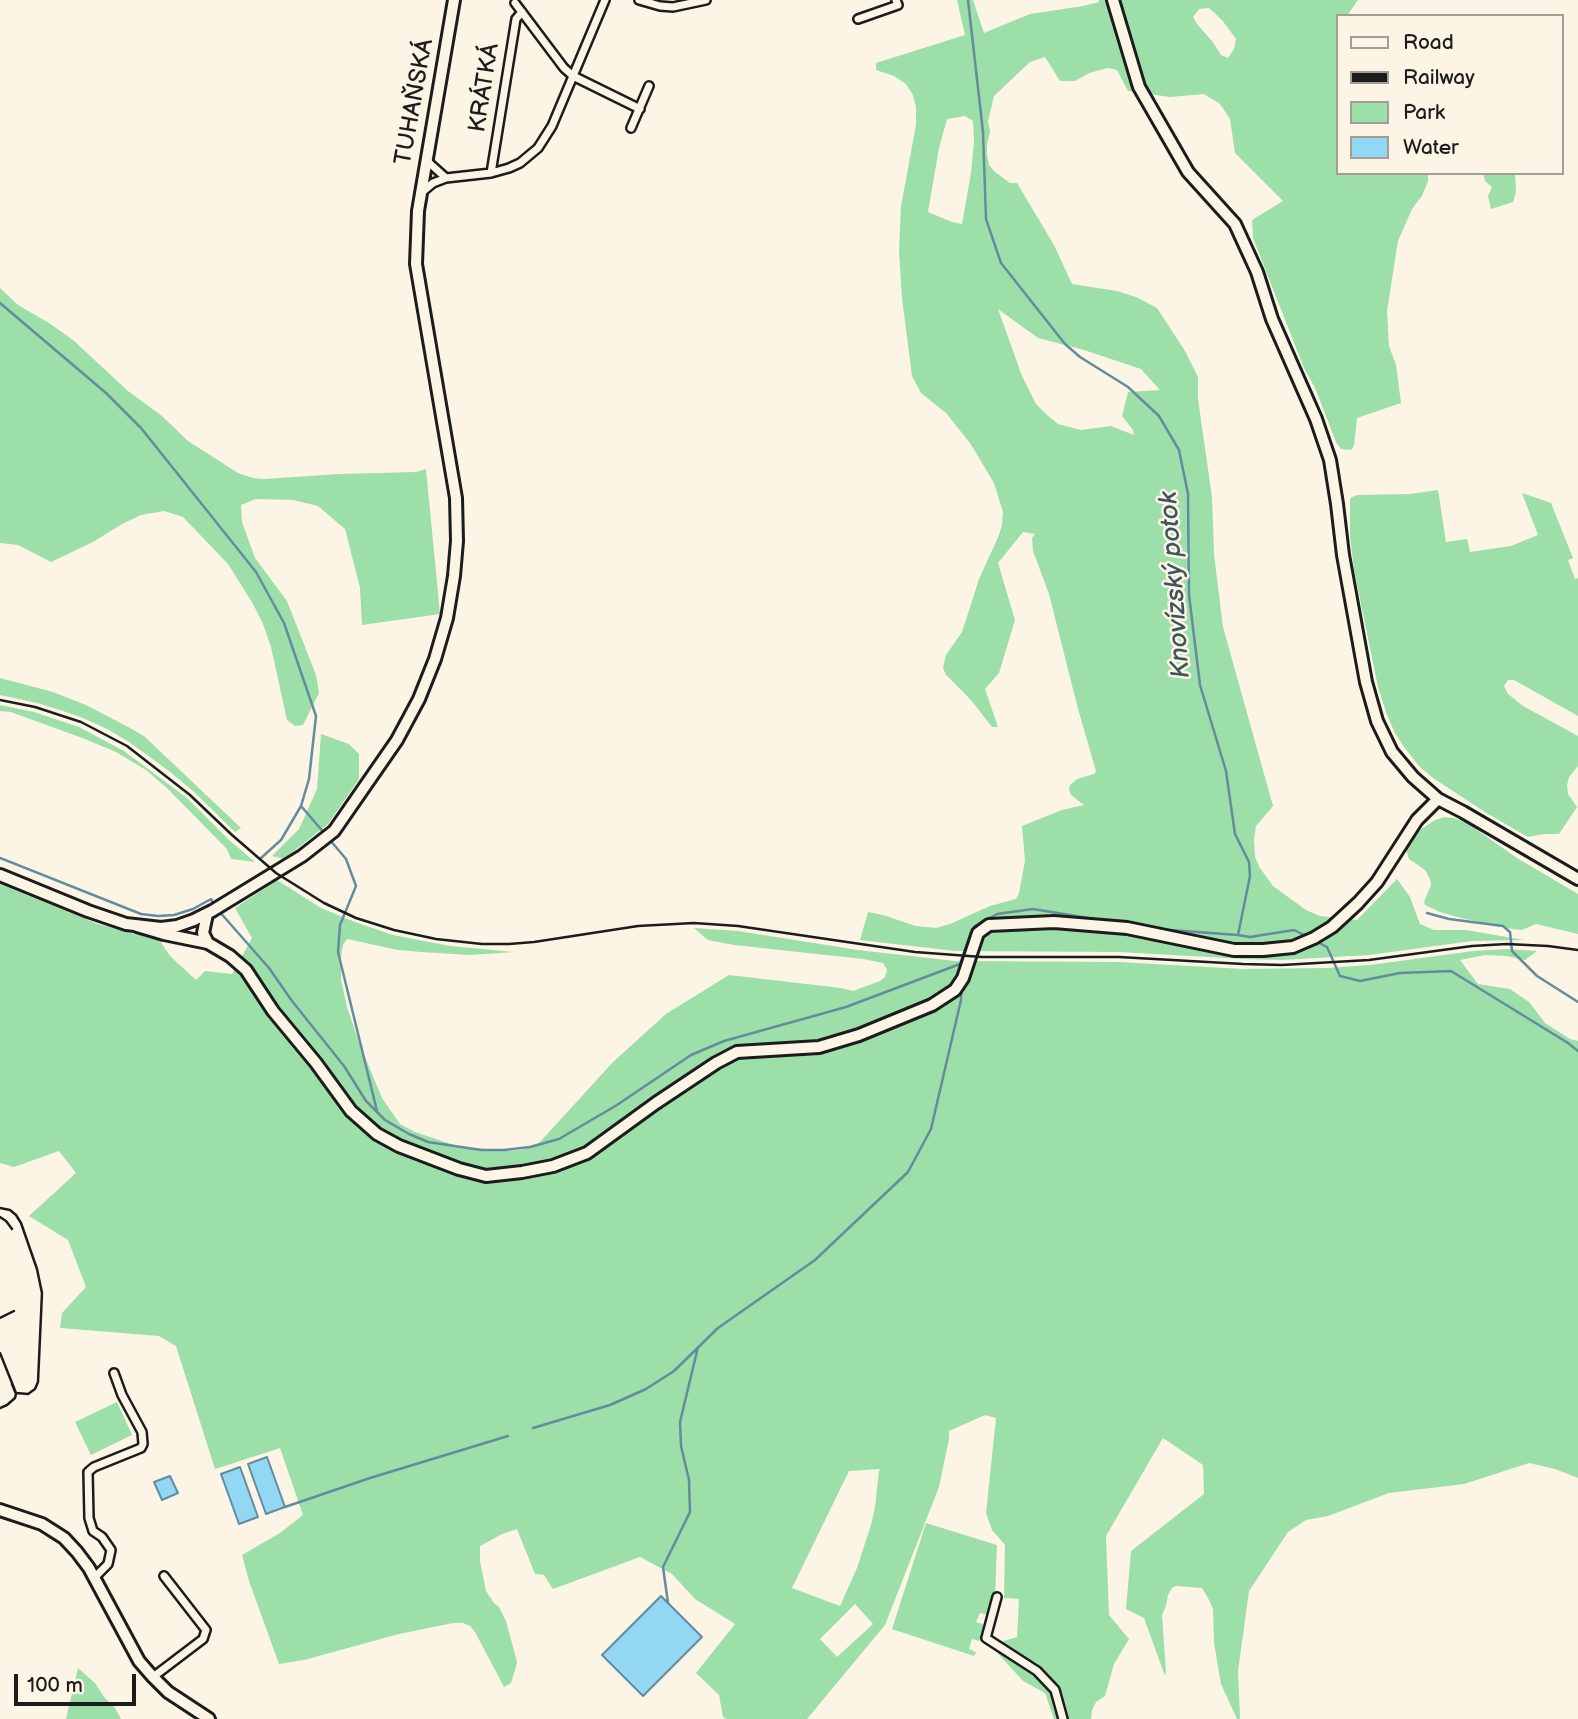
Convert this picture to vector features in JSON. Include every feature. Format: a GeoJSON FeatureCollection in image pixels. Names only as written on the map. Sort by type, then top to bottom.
{"type":"FeatureCollection","features":[{"type":"Feature","properties":{"kind":"street","name":"TUHAŇSKÁ"},"geometry":{"type":"LineString","coordinates":[[137,926],[172,927],[209,912],[302,856],[334,831],[397,740],[419,699],[435,659],[447,618],[454,576],[457,541],[456,498],[416,264],[418,211],[454,0]]}},
{"type":"Feature","properties":{"kind":"street"},"geometry":{"type":"LineString","coordinates":[[421,193],[433,183],[446,178],[509,169],[538,148],[552,127],[605,0]]}},
{"type":"Feature","properties":{"kind":"street"},"geometry":{"type":"LineString","coordinates":[[639,0],[673,7],[706,0]]}},
{"type":"Feature","properties":{"kind":"street"},"geometry":{"type":"LineString","coordinates":[[858,19],[898,5],[895,0]]}},
{"type":"Feature","properties":{"kind":"street"},"geometry":{"type":"LineString","coordinates":[[1113,0],[1139,87],[1188,172],[1235,224],[1257,272],[1272,319],[1315,419],[1330,460],[1345,568],[1366,682],[1377,721],[1392,752],[1413,777],[1438,799],[1578,879]]}},
{"type":"Feature","properties":{"kind":"street","name":"KRÁTKÁ"},"geometry":{"type":"LineString","coordinates":[[516,3],[564,68],[573,76]]}},
{"type":"Feature","properties":{"kind":"street","name":"KRÁTKÁ"},"geometry":{"type":"LineString","coordinates":[[491,173],[516,19],[522,12]]}},
{"type":"Feature","properties":{"kind":"street"},"geometry":{"type":"LineString","coordinates":[[573,76],[640,109]]}},
{"type":"Feature","properties":{"kind":"street"},"geometry":{"type":"LineString","coordinates":[[631,128],[649,86]]}},
{"type":"Feature","properties":{"kind":"street"},"geometry":{"type":"LineString","coordinates":[[427,161],[446,178]]}},
{"type":"Feature","properties":{"kind":"street"},"geometry":{"type":"LineString","coordinates":[[0,875],[106,918],[208,943],[230,956],[246,970],[273,1011],[351,1111],[377,1134],[399,1146],[459,1169],[486,1176],[553,1166],[587,1153],[656,1103],[737,1052],[819,1047],[859,1035],[932,1005],[955,990],[963,978],[978,933],[989,925],[1054,922],[1127,928],[1234,950],[1293,947],[1332,927],[1358,903],[1377,882],[1418,820],[1438,799]]}},
{"type":"Feature","properties":{"kind":"street"},"geometry":{"type":"LineString","coordinates":[[208,943],[203,933],[209,912]]}},
{"type":"Feature","properties":{"kind":"street"},"geometry":{"type":"LineString","coordinates":[[94,1578],[108,1564],[111,1550],[102,1537],[93,1531],[89,1518],[88,1472],[141,1448],[143,1444],[142,1432],[122,1395],[114,1373]]}},
{"type":"Feature","properties":{"kind":"street"},"geometry":{"type":"LineString","coordinates":[[0,1510],[42,1524],[64,1538],[94,1578],[139,1661],[168,1692],[209,1719]]}},
{"type":"Feature","properties":{"kind":"street"},"geometry":{"type":"LineString","coordinates":[[153,1677],[203,1639],[206,1630],[164,1576]]}},
{"type":"Feature","properties":{"kind":"street"},"geometry":{"type":"LineString","coordinates":[[997,1597],[986,1638],[1037,1671],[1055,1690],[1063,1719]]}},
{"type":"Feature","properties":{"kind":"green space"},"geometry":{"type":"Polygon","coordinates":[[[957,0],[973,0],[984,33],[1030,14],[1083,6],[1099,0],[1358,0],[1348,14],[1336,14],[1336,175],[1428,175],[1428,181],[1398,241],[1387,311],[1389,346],[1396,365],[1401,403],[1357,418],[1354,446],[1351,450],[1341,449],[1336,442],[1253,238],[1252,220],[1283,201],[1235,153],[1230,119],[1220,104],[1204,94],[1170,97],[1128,91],[1117,70],[1108,68],[1089,73],[1075,81],[1060,81],[1045,57],[1030,62],[994,96],[988,121],[990,131],[987,154],[989,165],[995,172],[1010,183],[1017,183],[1054,245],[1072,284],[1117,291],[1157,308],[1185,351],[1198,377],[1198,399],[1212,497],[1214,554],[1223,627],[1273,806],[1256,826],[1255,857],[1260,868],[1273,886],[1306,910],[1320,916],[1357,920],[1397,879],[1410,897],[1420,924],[1434,930],[1466,930],[1524,940],[1472,941],[1369,955],[1282,960],[1119,952],[955,951],[860,940],[868,912],[916,926],[936,928],[990,906],[1016,899],[1025,861],[1022,826],[1062,810],[1084,805],[1071,795],[1070,785],[1096,771],[1049,594],[1033,551],[1032,538],[1035,534],[1023,532],[998,563],[1015,620],[999,673],[985,689],[998,727],[992,727],[971,700],[946,675],[943,668],[946,655],[962,632],[979,579],[999,535],[1003,512],[994,483],[970,443],[946,413],[921,393],[912,376],[899,251],[901,206],[916,125],[916,108],[913,95],[906,84],[894,76],[876,70],[876,63],[965,35],[957,0]],[[1209,8],[1199,9],[1193,17],[1221,55],[1228,58],[1236,39],[1209,8]],[[965,116],[947,119],[928,212],[962,224],[974,141],[973,121],[965,116]],[[998,309],[1022,376],[1036,404],[1047,415],[1058,424],[1081,430],[1111,426],[1134,435],[1122,416],[1128,392],[1160,390],[1141,369],[1038,338],[998,309]]]}},
{"type":"Feature","properties":{"kind":"green space"},"geometry":{"type":"Polygon","coordinates":[[[1484,175],[1515,175],[1516,192],[1513,202],[1491,209],[1488,196],[1492,187],[1485,181],[1484,175]]]}},
{"type":"Feature","properties":{"kind":"green space"},"geometry":{"type":"Polygon","coordinates":[[[0,288],[18,305],[73,340],[188,441],[238,473],[264,479],[416,472],[426,469],[440,614],[362,625],[360,588],[345,529],[318,506],[293,500],[256,499],[241,505],[242,522],[255,558],[287,601],[316,675],[319,693],[303,725],[295,726],[287,720],[271,647],[253,604],[228,564],[183,517],[164,511],[141,515],[51,562],[18,545],[0,543],[0,288]]]}},
{"type":"Feature","properties":{"kind":"green space"},"geometry":{"type":"Polygon","coordinates":[[[1438,490],[1446,542],[1467,539],[1470,552],[1511,546],[1538,535],[1522,493],[1551,503],[1573,558],[1568,560],[1575,579],[1578,578],[1578,716],[1514,680],[1508,680],[1504,686],[1508,694],[1523,706],[1578,736],[1578,766],[1569,777],[1567,785],[1568,794],[1577,807],[1559,834],[1528,837],[1433,778],[1404,747],[1387,715],[1378,687],[1354,570],[1350,499],[1359,495],[1410,494],[1438,490]]]}},
{"type":"Feature","properties":{"kind":"green space"},"geometry":{"type":"Polygon","coordinates":[[[0,678],[53,692],[86,705],[144,736],[241,828],[235,832],[169,771],[107,729],[63,711],[0,695],[0,678]]]}},
{"type":"Feature","properties":{"kind":"green space"},"geometry":{"type":"Polygon","coordinates":[[[0,705],[34,712],[79,727],[124,751],[187,798],[255,862],[231,859],[227,849],[146,770],[116,752],[85,739],[11,712],[0,711],[0,705]]]}},
{"type":"Feature","properties":{"kind":"green space"},"geometry":{"type":"Polygon","coordinates":[[[321,734],[349,744],[359,754],[359,779],[328,824],[284,859],[272,856],[299,829],[317,789],[321,734]]]}},
{"type":"Feature","properties":{"kind":"green space"},"geometry":{"type":"Polygon","coordinates":[[[1444,817],[1467,823],[1517,858],[1578,894],[1578,934],[1536,924],[1522,930],[1512,929],[1461,918],[1425,905],[1431,885],[1430,879],[1425,870],[1409,859],[1406,849],[1420,830],[1444,817]]]}},
{"type":"Feature","properties":{"kind":"green space"},"geometry":{"type":"Polygon","coordinates":[[[277,880],[321,908],[393,935],[450,946],[514,952],[470,955],[421,952],[347,939],[341,956],[341,979],[360,1045],[382,1098],[400,1124],[457,1146],[506,1151],[521,1150],[539,1143],[613,1062],[666,1014],[729,975],[853,991],[880,981],[887,970],[883,963],[863,959],[708,940],[694,928],[738,931],[858,950],[955,961],[1119,962],[1243,969],[1327,968],[1473,951],[1537,951],[1525,960],[1485,955],[1460,960],[1478,984],[1510,989],[1529,1002],[1545,1023],[1578,1041],[1578,1478],[1529,1463],[1464,1484],[1389,1493],[1328,1516],[1306,1520],[1288,1532],[1249,1591],[1238,1671],[1240,1719],[1237,1719],[1221,1684],[1214,1643],[1213,1609],[1202,1588],[1176,1586],[1168,1595],[1162,1615],[1165,1676],[1144,1618],[1126,1609],[1131,1551],[1204,1494],[1203,1465],[1163,1438],[1106,1536],[1109,1615],[1129,1639],[1114,1664],[1105,1696],[1096,1702],[1092,1710],[1091,1719],[1054,1719],[1045,1693],[1023,1681],[990,1645],[1017,1637],[1019,1599],[1004,1598],[1005,1545],[992,1530],[986,1513],[996,1418],[985,1415],[949,1431],[939,1487],[885,1625],[807,1719],[723,1717],[719,1695],[696,1673],[735,1624],[695,1599],[672,1574],[640,1557],[553,1589],[544,1575],[535,1574],[517,1529],[480,1546],[486,1591],[506,1621],[517,1663],[511,1683],[504,1687],[475,1632],[463,1623],[399,1634],[304,1660],[279,1664],[242,1555],[280,1533],[303,1515],[280,1448],[215,1469],[176,1346],[159,1336],[60,1328],[62,1313],[86,1287],[68,1240],[29,1216],[76,1173],[59,1151],[14,1167],[0,1163],[0,884],[98,924],[160,941],[170,956],[196,980],[205,971],[232,974],[252,938],[235,908],[277,880]],[[881,1469],[849,1471],[792,1588],[840,1606],[857,1568],[871,1525],[881,1469]],[[855,1604],[820,1639],[837,1657],[873,1624],[855,1604]]]}},
{"type":"Feature","properties":{"kind":"green space"},"geometry":{"type":"Polygon","coordinates":[[[117,1402],[132,1435],[91,1455],[75,1422],[117,1402]]]}},
{"type":"Feature","properties":{"kind":"green space"},"geometry":{"type":"Polygon","coordinates":[[[926,1523],[997,1545],[995,1597],[989,1615],[980,1613],[976,1622],[985,1625],[980,1641],[972,1639],[969,1649],[976,1652],[974,1656],[892,1629],[926,1523]]]}},
{"type":"Feature","properties":{"kind":"green space"},"geometry":{"type":"Polygon","coordinates":[[[78,1668],[95,1683],[121,1719],[66,1719],[78,1668]]]}},
{"type":"Feature","properties":{"kind":"water"},"geometry":{"type":"Polygon","coordinates":[[[267,1457],[285,1507],[266,1514],[248,1464],[267,1457]]]}},
{"type":"Feature","properties":{"kind":"water"},"geometry":{"type":"Polygon","coordinates":[[[240,1467],[258,1517],[239,1524],[221,1474],[240,1467]]]}},
{"type":"Feature","properties":{"kind":"water"},"geometry":{"type":"Polygon","coordinates":[[[170,1476],[178,1493],[162,1500],[154,1482],[170,1476]]]}},
{"type":"Feature","properties":{"kind":"water"},"geometry":{"type":"Polygon","coordinates":[[[661,1596],[702,1637],[643,1696],[602,1655],[661,1596]]]}},
{"type":"Feature","properties":{"kind":"waterway","name":"Knovízský potok"},"geometry":{"type":"LineString","coordinates":[[968,0],[983,132],[986,219],[1001,263],[1065,344],[1080,357],[1128,387],[1159,416],[1179,450],[1188,494],[1189,595],[1200,685],[1226,771],[1235,834],[1249,862],[1250,876],[1238,935],[1250,937],[1294,930],[1308,937]]}},
{"type":"Feature","properties":{"kind":"waterway"},"geometry":{"type":"LineString","coordinates":[[0,303],[106,393],[141,428],[256,572],[284,623],[316,716],[309,779],[301,806],[326,835]]}},
{"type":"Feature","properties":{"kind":"waterway"},"geometry":{"type":"LineString","coordinates":[[261,858],[281,840],[301,806]]}},
{"type":"Feature","properties":{"kind":"waterway"},"geometry":{"type":"LineString","coordinates":[[330,840],[346,859],[356,886],[340,925],[338,952],[377,1111]]}},
{"type":"Feature","properties":{"kind":"waterway"},"geometry":{"type":"LineString","coordinates":[[0,858],[141,914],[174,915],[211,899],[214,905]]}},
{"type":"Feature","properties":{"kind":"waterway"},"geometry":{"type":"LineString","coordinates":[[218,910],[269,968],[344,1066],[366,1101],[385,1120],[428,1142],[481,1150],[530,1147],[559,1139],[617,1105],[691,1055],[724,1041],[846,1007],[960,964],[975,926],[997,914],[1033,909],[1113,922]]}},
{"type":"Feature","properties":{"kind":"waterway"},"geometry":{"type":"LineString","coordinates":[[1427,913],[1449,919],[1503,926],[1510,932],[1512,951],[1537,976],[1578,1002]]}},
{"type":"Feature","properties":{"kind":"waterway"},"geometry":{"type":"LineString","coordinates":[[1157,929],[1238,935]]}},
{"type":"Feature","properties":{"kind":"waterway","name":"Knovízský potok"},"geometry":{"type":"LineString","coordinates":[[1317,942],[1327,947],[1340,976],[1360,981],[1400,973],[1451,971],[1578,1051]]}},
{"type":"Feature","properties":{"kind":"waterway"},"geometry":{"type":"LineString","coordinates":[[533,1428],[610,1405],[646,1389],[674,1371],[718,1328],[815,1260],[908,1172],[931,1129],[961,1000],[961,988]]}},
{"type":"Feature","properties":{"kind":"waterway"},"geometry":{"type":"LineString","coordinates":[[668,1603],[663,1567],[690,1512],[689,1480],[681,1446],[680,1422],[698,1347]]}},
{"type":"Feature","properties":{"kind":"waterway"},"geometry":{"type":"LineString","coordinates":[[285,1507],[508,1436]]}},
{"type":"Feature","properties":{"kind":"railway"},"geometry":{"type":"LineString","coordinates":[[0,700],[35,707],[81,722],[127,746],[190,795],[276,873],[324,903],[356,918],[436,939],[509,944],[638,926],[694,923],[738,926],[915,952],[982,957],[1119,957],[1282,965],[1369,960],[1507,944],[1578,950]]}},
{"type":"Feature","properties":{"kind":"railway"},"geometry":{"type":"LineString","coordinates":[[0,1208],[10,1210],[21,1223],[37,1269],[42,1293],[38,1382],[35,1389],[28,1394],[16,1393],[0,1353]]}},
{"type":"Feature","properties":{"kind":"railway"},"geometry":{"type":"LineString","coordinates":[[0,1217],[12,1229]]}},
{"type":"Feature","properties":{"kind":"railway"},"geometry":{"type":"LineString","coordinates":[[0,1318],[14,1311]]}},
{"type":"Feature","properties":{"kind":"railway"},"geometry":{"type":"LineString","coordinates":[[0,1408],[15,1398],[12,1384]]}}]}
